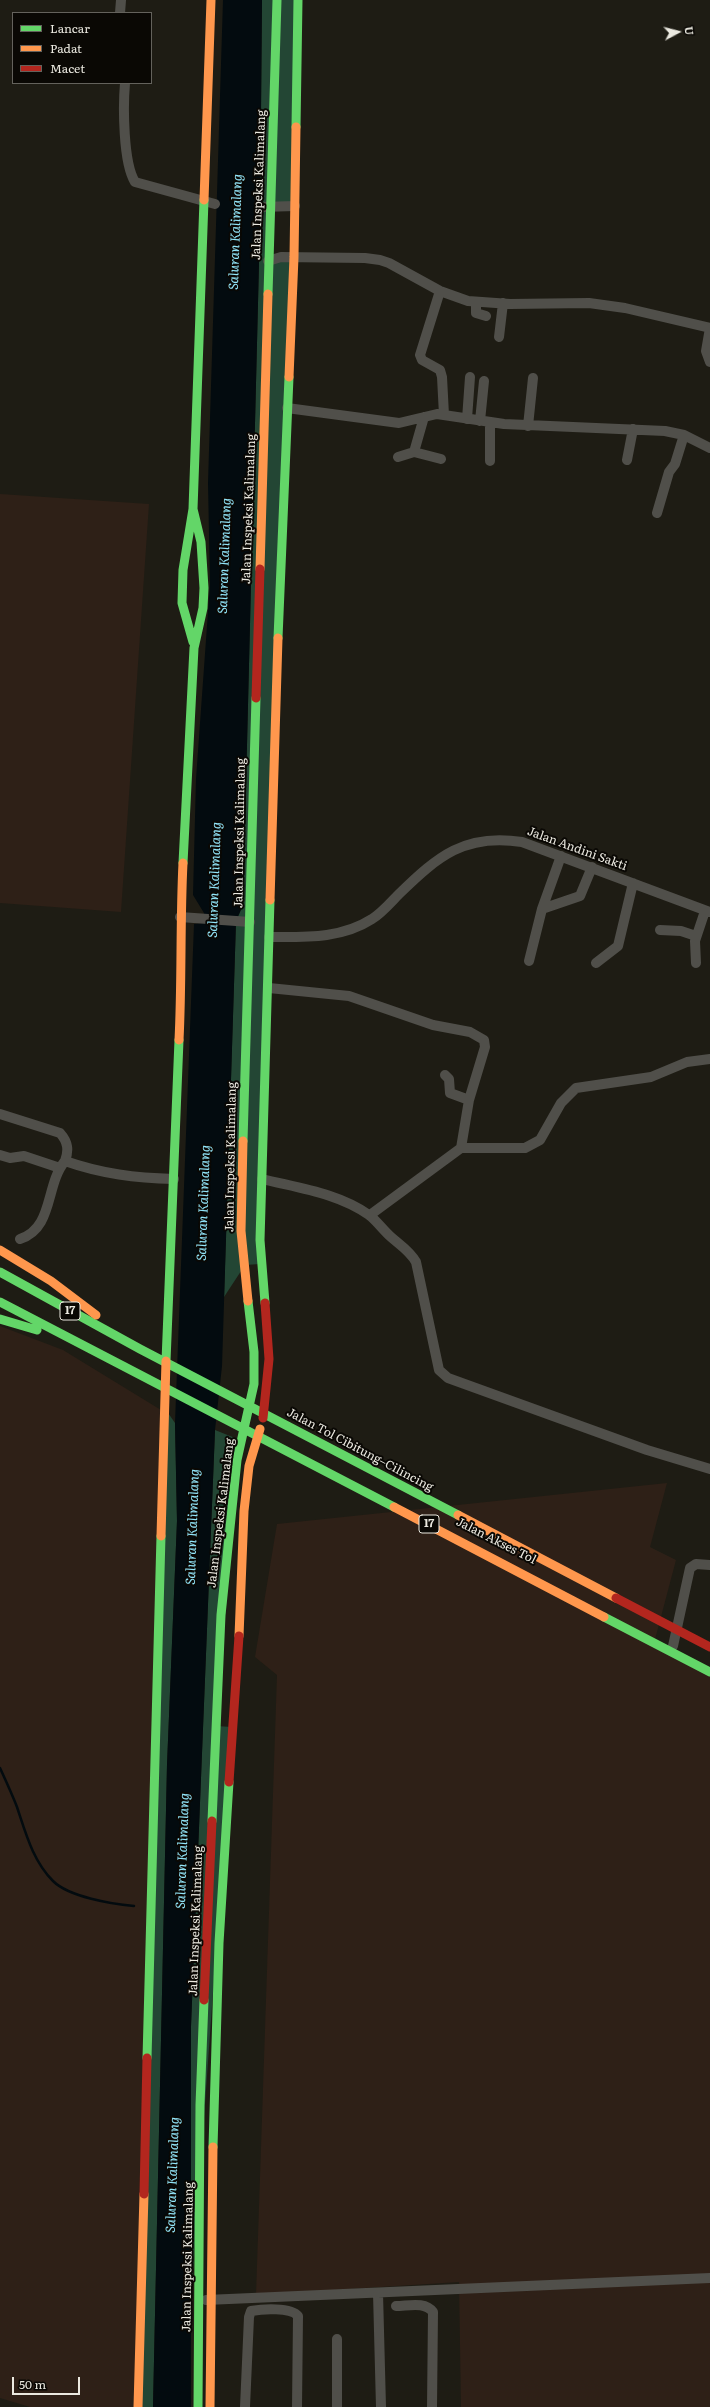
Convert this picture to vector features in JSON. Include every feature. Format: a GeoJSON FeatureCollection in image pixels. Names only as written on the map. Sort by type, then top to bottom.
{"type":"FeatureCollection","features":[{"type":"Feature","properties":{"kind":"main road"},"geometry":{"type":"LineString","coordinates":[[194,648],[191,631],[182,603],[183,570],[194,509],[210,203],[211,0]]}},
{"type":"Feature","properties":{"kind":"main road","name":"Jalan Inspeksi Kalimalang"},"geometry":{"type":"LineString","coordinates":[[198,2407],[198,2300],[201,2207],[200,2105],[221,1615],[231,1509],[244,1421],[254,1384],[241,1202],[246,922],[268,260],[266,207],[277,0]]}},
{"type":"Feature","properties":{"kind":"main road"},"geometry":{"type":"LineString","coordinates":[[263,1418],[267,1395],[268,1358],[260,1264],[262,1180],[287,408],[294,257],[298,0]]}},
{"type":"Feature","properties":{"kind":"main road"},"geometry":{"type":"LineString","coordinates":[[138,2407],[165,1380],[182,979],[180,917],[194,648],[203,608],[204,588],[201,542],[194,509]]}},
{"type":"Feature","properties":{"kind":"main road"},"geometry":{"type":"LineString","coordinates":[[0,1250],[51,1281],[140,1349]]}},
{"type":"Feature","properties":{"kind":"main road"},"geometry":{"type":"LineString","coordinates":[[245,1265],[260,1264]]}},
{"type":"Feature","properties":{"kind":"main road","name":"Jalan Tol Cibitung–Cilincing"},"geometry":{"type":"LineString","coordinates":[[0,1272],[140,1349],[710,1647]]}},
{"type":"Feature","properties":{"kind":"main road","name":"17"},"geometry":{"type":"LineString","coordinates":[[0,1302],[70,1340],[147,1377],[710,1672]]}},
{"type":"Feature","properties":{"kind":"main road"},"geometry":{"type":"LineString","coordinates":[[0,1319],[70,1340]]}},
{"type":"Feature","properties":{"kind":"main road","name":"Jalan Akses Tol"},"geometry":{"type":"LineString","coordinates":[[166,1366],[710,1652]]}},
{"type":"Feature","properties":{"kind":"main road","name":"Jalan Akses Tol"},"geometry":{"type":"LineString","coordinates":[[165,1380],[710,1666]]}},
{"type":"Feature","properties":{"kind":"main road","name":"Jalan Inspeksi Kalimalang"},"geometry":{"type":"LineString","coordinates":[[210,2407],[212,2206],[219,1943],[246,1484],[260,1429]]}},
{"type":"Feature","properties":{"kind":"main road"},"geometry":{"type":"LineString","coordinates":[[216,1726],[232,1727]]}},
{"type":"Feature","properties":{"kind":"main road"},"geometry":{"type":"LineString","coordinates":[[207,1942],[219,1943]]}},
{"type":"Feature","properties":{"kind":"main road"},"geometry":{"type":"LineString","coordinates":[[200,2105],[214,2106]]}},
{"type":"Feature","properties":{"kind":"main road"},"geometry":{"type":"LineString","coordinates":[[201,2207],[212,2206]]}},
{"type":"Feature","properties":{"kind":"street"},"geometry":{"type":"LineString","coordinates":[[120,12],[121,0]]}},
{"type":"Feature","properties":{"kind":"street"},"geometry":{"type":"LineString","coordinates":[[125,84],[123,117],[132,177],[140,185],[181,194],[210,203]]}},
{"type":"Feature","properties":{"kind":"street"},"geometry":{"type":"LineString","coordinates":[[266,207],[295,206]]}},
{"type":"Feature","properties":{"kind":"street"},"geometry":{"type":"LineString","coordinates":[[268,260],[294,257],[365,258],[380,260],[389,262],[440,291],[476,302],[589,303],[625,308],[710,328],[706,351],[710,362]]}},
{"type":"Feature","properties":{"kind":"street"},"geometry":{"type":"LineString","coordinates":[[440,291],[420,355],[422,360],[440,370],[442,377],[444,415]]}},
{"type":"Feature","properties":{"kind":"street"},"geometry":{"type":"LineString","coordinates":[[476,302],[476,313],[486,316]]}},
{"type":"Feature","properties":{"kind":"street"},"geometry":{"type":"LineString","coordinates":[[499,337],[503,303]]}},
{"type":"Feature","properties":{"kind":"street"},"geometry":{"type":"LineString","coordinates":[[467,420],[470,377]]}},
{"type":"Feature","properties":{"kind":"street"},"geometry":{"type":"LineString","coordinates":[[528,426],[533,378]]}},
{"type":"Feature","properties":{"kind":"street"},"geometry":{"type":"LineString","coordinates":[[480,421],[484,381]]}},
{"type":"Feature","properties":{"kind":"street"},"geometry":{"type":"LineString","coordinates":[[287,408],[399,423],[437,414],[467,420],[528,426],[665,431],[684,435],[710,448]]}},
{"type":"Feature","properties":{"kind":"street"},"geometry":{"type":"LineString","coordinates":[[414,452],[424,417]]}},
{"type":"Feature","properties":{"kind":"street"},"geometry":{"type":"LineString","coordinates":[[490,422],[490,461]]}},
{"type":"Feature","properties":{"kind":"street"},"geometry":{"type":"LineString","coordinates":[[627,460],[633,429]]}},
{"type":"Feature","properties":{"kind":"street"},"geometry":{"type":"LineString","coordinates":[[657,513],[669,472],[675,464],[684,435]]}},
{"type":"Feature","properties":{"kind":"street"},"geometry":{"type":"LineString","coordinates":[[398,457],[414,452],[441,459]]}},
{"type":"Feature","properties":{"kind":"street","name":"Jalan Andini Sakti"},"geometry":{"type":"LineString","coordinates":[[269,937],[321,937],[340,934],[373,919],[433,862],[459,848],[479,841],[496,838],[522,842],[708,911]]}},
{"type":"Feature","properties":{"kind":"street"},"geometry":{"type":"LineString","coordinates":[[529,961],[542,909],[561,856]]}},
{"type":"Feature","properties":{"kind":"street"},"geometry":{"type":"LineString","coordinates":[[542,909],[580,896],[592,867]]}},
{"type":"Feature","properties":{"kind":"street"},"geometry":{"type":"LineString","coordinates":[[596,962],[618,946],[633,883]]}},
{"type":"Feature","properties":{"kind":"street"},"geometry":{"type":"LineString","coordinates":[[696,963],[696,936],[708,911]]}},
{"type":"Feature","properties":{"kind":"street"},"geometry":{"type":"LineString","coordinates":[[180,917],[246,922]]}},
{"type":"Feature","properties":{"kind":"street"},"geometry":{"type":"LineString","coordinates":[[660,930],[681,931],[696,936]]}},
{"type":"Feature","properties":{"kind":"street"},"geometry":{"type":"LineString","coordinates":[[268,988],[349,996],[433,1025],[459,1029],[481,1038],[485,1042],[485,1047],[469,1100],[461,1148]]}},
{"type":"Feature","properties":{"kind":"street"},"geometry":{"type":"LineString","coordinates":[[370,1216],[461,1148],[525,1148],[540,1140],[561,1103],[576,1088],[651,1077],[687,1062],[710,1059]]}},
{"type":"Feature","properties":{"kind":"street"},"geometry":{"type":"LineString","coordinates":[[445,1075],[450,1082],[450,1092],[469,1100]]}},
{"type":"Feature","properties":{"kind":"street"},"geometry":{"type":"LineString","coordinates":[[0,1114],[60,1133],[66,1140],[68,1147],[52,1196],[37,1230],[29,1236],[20,1239]]}},
{"type":"Feature","properties":{"kind":"street"},"geometry":{"type":"LineString","coordinates":[[0,1155],[10,1158],[24,1156],[119,1176],[174,1179]]}},
{"type":"Feature","properties":{"kind":"street"},"geometry":{"type":"LineString","coordinates":[[262,1180],[330,1196],[348,1203],[370,1216],[390,1236],[412,1253],[416,1262],[439,1370],[448,1378],[647,1450],[710,1469]]}},
{"type":"Feature","properties":{"kind":"street"},"geometry":{"type":"LineString","coordinates":[[673,1646],[677,1634],[679,1612],[690,1568],[696,1564],[710,1565]]}},
{"type":"Feature","properties":{"kind":"street"},"geometry":{"type":"LineString","coordinates":[[198,2300],[212,2301],[710,2278]]}},
{"type":"Feature","properties":{"kind":"street"},"geometry":{"type":"LineString","coordinates":[[378,2293],[381,2407]]}},
{"type":"Feature","properties":{"kind":"street"},"geometry":{"type":"LineString","coordinates":[[396,2306],[422,2305],[430,2308],[433,2312],[432,2407]]}},
{"type":"Feature","properties":{"kind":"street"},"geometry":{"type":"LineString","coordinates":[[244,2407],[250,2314],[255,2310],[274,2310],[293,2312],[298,2316],[297,2407]]}},
{"type":"Feature","properties":{"kind":"street"},"geometry":{"type":"LineString","coordinates":[[337,2339],[337,2407]]}},
{"type":"Feature","properties":{"kind":"shaded area"},"geometry":{"type":"Polygon","coordinates":[[[0,494],[149,504],[121,912],[0,903],[0,494]]]}},
{"type":"Feature","properties":{"kind":"shaded area"},"geometry":{"type":"Polygon","coordinates":[[[0,1326],[63,1350],[161,1410],[136,2407],[30,2407],[0,2398],[0,1326]]]}},
{"type":"Feature","properties":{"kind":"shaded area"},"geometry":{"type":"Polygon","coordinates":[[[667,1483],[650,1547],[676,1560],[653,1647],[710,1675],[710,2407],[461,2407],[459,2282],[256,2295],[277,1675],[255,1657],[277,1524],[667,1483]]]}},
{"type":"Feature","properties":{"kind":"green space"},"geometry":{"type":"Polygon","coordinates":[[[262,0],[298,0],[295,206],[271,208],[268,260],[294,257],[260,1264],[245,1265],[224,1297],[236,921],[243,905],[260,222],[262,0]]]}},
{"type":"Feature","properties":{"kind":"green space"},"geometry":{"type":"Polygon","coordinates":[[[164,1407],[175,1423],[177,1521],[167,1765],[153,2407],[138,2407],[164,1407]]]}},
{"type":"Feature","properties":{"kind":"green space"},"geometry":{"type":"Polygon","coordinates":[[[215,1430],[240,1440],[216,1726],[232,1727],[191,2299],[191,2026],[215,1430]]]}},
{"type":"Feature","properties":{"kind":"water","name":"Saluran Kalimalang"},"geometry":{"type":"Polygon","coordinates":[[[223,0],[262,0],[260,222],[243,905],[236,921],[222,1366],[215,1430],[191,2026],[191,2407],[153,2407],[167,1765],[177,1521],[175,1423],[194,924],[203,923],[204,913],[193,895],[196,779],[210,584],[208,483],[223,0]]]}},
{"type":"Feature","properties":{"kind":"waterway"},"geometry":{"type":"LineString","coordinates":[[0,1768],[15,1802],[35,1856],[40,1865],[53,1881],[60,1887],[91,1899],[114,1904],[134,1906]]}},
{"type":"Feature","properties":{"kind":"traffic: fast"},"geometry":{"type":"LineString","coordinates":[[268,294],[277,0]]}},
{"type":"Feature","properties":{"kind":"traffic: fast"},"geometry":{"type":"LineString","coordinates":[[296,127],[298,0]]}},
{"type":"Feature","properties":{"kind":"traffic: fast"},"geometry":{"type":"LineString","coordinates":[[193,642],[182,603],[183,570],[193,509],[204,200]]}},
{"type":"Feature","properties":{"kind":"traffic: fast"},"geometry":{"type":"LineString","coordinates":[[278,638],[289,377]]}},
{"type":"Feature","properties":{"kind":"traffic: fast"},"geometry":{"type":"LineString","coordinates":[[183,863],[194,648],[203,608],[204,588],[201,542],[193,509]]}},
{"type":"Feature","properties":{"kind":"traffic: fast"},"geometry":{"type":"LineString","coordinates":[[243,1141],[256,698]]}},
{"type":"Feature","properties":{"kind":"traffic: fast"},"geometry":{"type":"LineString","coordinates":[[265,1303],[260,1240],[270,900]]}},
{"type":"Feature","properties":{"kind":"traffic: fast"},"geometry":{"type":"LineString","coordinates":[[166,1361],[179,1040]]}},
{"type":"Feature","properties":{"kind":"traffic: fast"},"geometry":{"type":"LineString","coordinates":[[0,1272],[140,1349],[458,1515]]}},
{"type":"Feature","properties":{"kind":"traffic: fast"},"geometry":{"type":"LineString","coordinates":[[212,1821],[221,1615],[237,1460],[254,1384],[254,1352],[248,1301]]}},
{"type":"Feature","properties":{"kind":"traffic: fast"},"geometry":{"type":"LineString","coordinates":[[0,1302],[394,1507]]}},
{"type":"Feature","properties":{"kind":"traffic: fast"},"geometry":{"type":"LineString","coordinates":[[0,1319],[37,1330]]}},
{"type":"Feature","properties":{"kind":"traffic: fast"},"geometry":{"type":"LineString","coordinates":[[147,2058],[161,1536]]}},
{"type":"Feature","properties":{"kind":"traffic: fast"},"geometry":{"type":"LineString","coordinates":[[604,1617],[710,1672]]}},
{"type":"Feature","properties":{"kind":"traffic: fast"},"geometry":{"type":"LineString","coordinates":[[213,2147],[219,1943],[229,1782]]}},
{"type":"Feature","properties":{"kind":"traffic: fast"},"geometry":{"type":"LineString","coordinates":[[198,2407],[200,2105],[204,2000]]}},
{"type":"Feature","properties":{"kind":"traffic: slow"},"geometry":{"type":"LineString","coordinates":[[204,200],[211,0]]}},
{"type":"Feature","properties":{"kind":"traffic: slow"},"geometry":{"type":"LineString","coordinates":[[289,377],[294,257],[296,127]]}},
{"type":"Feature","properties":{"kind":"traffic: slow"},"geometry":{"type":"LineString","coordinates":[[260,569],[268,294]]}},
{"type":"Feature","properties":{"kind":"traffic: slow"},"geometry":{"type":"LineString","coordinates":[[270,900],[278,638]]}},
{"type":"Feature","properties":{"kind":"traffic: slow"},"geometry":{"type":"LineString","coordinates":[[179,1040],[183,863]]}},
{"type":"Feature","properties":{"kind":"traffic: slow"},"geometry":{"type":"LineString","coordinates":[[243,1141],[241,1231],[248,1301]]}},
{"type":"Feature","properties":{"kind":"traffic: slow"},"geometry":{"type":"LineString","coordinates":[[0,1250],[51,1281],[96,1315]]}},
{"type":"Feature","properties":{"kind":"traffic: slow"},"geometry":{"type":"LineString","coordinates":[[161,1536],[166,1361]]}},
{"type":"Feature","properties":{"kind":"traffic: slow"},"geometry":{"type":"LineString","coordinates":[[239,1636],[244,1511],[249,1466],[260,1429]]}},
{"type":"Feature","properties":{"kind":"traffic: slow"},"geometry":{"type":"LineString","coordinates":[[394,1507],[604,1617]]}},
{"type":"Feature","properties":{"kind":"traffic: slow"},"geometry":{"type":"LineString","coordinates":[[458,1515],[616,1598]]}},
{"type":"Feature","properties":{"kind":"traffic: slow"},"geometry":{"type":"LineString","coordinates":[[210,2407],[213,2147]]}},
{"type":"Feature","properties":{"kind":"traffic: slow"},"geometry":{"type":"LineString","coordinates":[[138,2407],[144,2194]]}},
{"type":"Feature","properties":{"kind":"traffic: jam"},"geometry":{"type":"LineString","coordinates":[[256,698],[260,569]]}},
{"type":"Feature","properties":{"kind":"traffic: jam"},"geometry":{"type":"LineString","coordinates":[[263,1418],[269,1359],[265,1303]]}},
{"type":"Feature","properties":{"kind":"traffic: jam"},"geometry":{"type":"LineString","coordinates":[[616,1598],[710,1647]]}},
{"type":"Feature","properties":{"kind":"traffic: jam"},"geometry":{"type":"LineString","coordinates":[[229,1782],[239,1636]]}},
{"type":"Feature","properties":{"kind":"traffic: jam"},"geometry":{"type":"LineString","coordinates":[[204,2000],[212,1821]]}},
{"type":"Feature","properties":{"kind":"traffic: jam"},"geometry":{"type":"LineString","coordinates":[[144,2194],[147,2058]]}}]}
